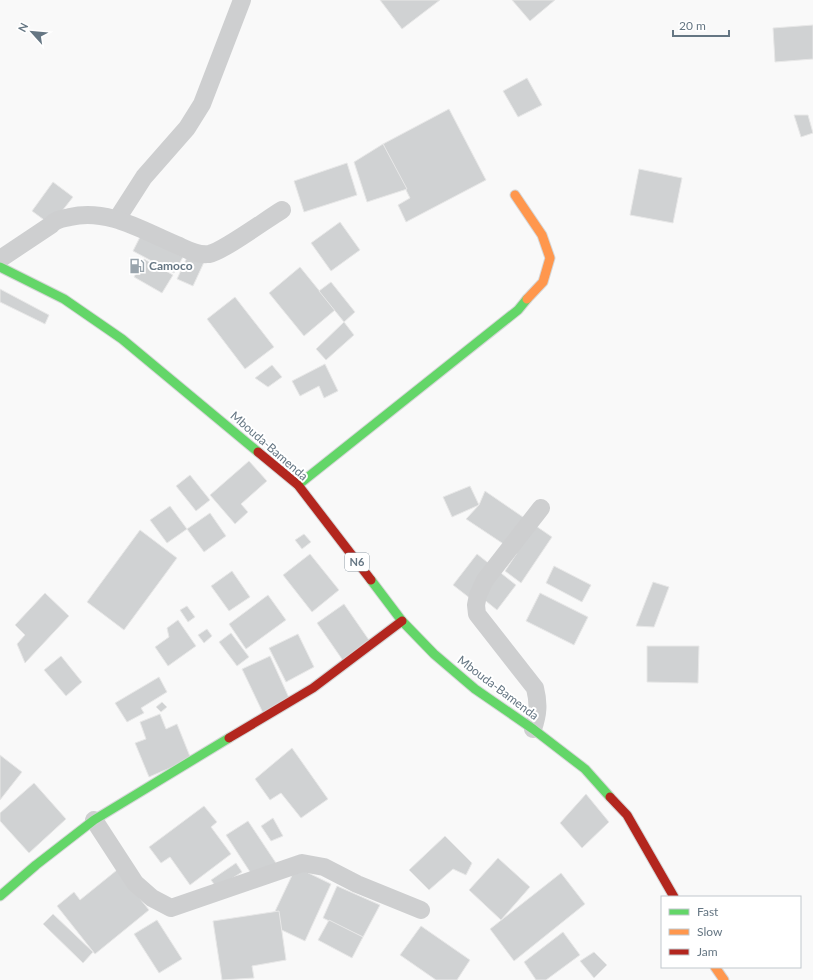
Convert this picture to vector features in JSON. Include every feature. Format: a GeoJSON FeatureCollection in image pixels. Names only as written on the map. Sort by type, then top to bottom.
{"type":"FeatureCollection","features":[{"type":"Feature","properties":{"kind":"main road"},"geometry":{"type":"LineString","coordinates":[[298,485],[518,310],[543,282],[550,258],[542,235],[515,194]]}},
{"type":"Feature","properties":{"kind":"main road","name":"Mbouda-Bamenda"},"geometry":{"type":"LineString","coordinates":[[0,267],[64,298],[122,339],[298,485],[402,621],[434,654],[475,689],[533,729],[585,769],[627,815],[673,896]]}},
{"type":"Feature","properties":{"kind":"main road"},"geometry":{"type":"LineString","coordinates":[[0,896],[36,865],[94,820],[313,688],[402,621]]}},
{"type":"Feature","properties":{"kind":"main road"},"geometry":{"type":"LineString","coordinates":[[716,968],[724,980]]}},
{"type":"Feature","properties":{"kind":"street"},"geometry":{"type":"LineString","coordinates":[[117,219],[144,177],[187,128],[202,104],[242,0]]}},
{"type":"Feature","properties":{"kind":"street"},"geometry":{"type":"LineString","coordinates":[[0,259],[51,226],[55,220],[76,216],[99,216],[117,219],[192,252],[208,254],[220,250],[282,210]]}},
{"type":"Feature","properties":{"kind":"street"},"geometry":{"type":"LineString","coordinates":[[533,729],[538,713],[538,702],[535,688],[477,614],[476,605],[485,580],[541,508]]}},
{"type":"Feature","properties":{"kind":"street"},"geometry":{"type":"LineString","coordinates":[[94,820],[135,883],[152,898],[171,908],[302,863],[324,867],[357,884],[421,910]]}},
{"type":"Feature","properties":{"kind":"building"},"geometry":{"type":"Polygon","coordinates":[[[380,0],[440,0],[402,29],[380,0]]]}},
{"type":"Feature","properties":{"kind":"building"},"geometry":{"type":"Polygon","coordinates":[[[512,0],[555,0],[530,21],[512,0]]]}},
{"type":"Feature","properties":{"kind":"building"},"geometry":{"type":"Polygon","coordinates":[[[813,25],[813,59],[775,62],[773,28],[813,25]]]}},
{"type":"Feature","properties":{"kind":"building"},"geometry":{"type":"Polygon","coordinates":[[[527,78],[542,105],[518,117],[503,91],[527,78]]]}},
{"type":"Feature","properties":{"kind":"building"},"geometry":{"type":"Polygon","coordinates":[[[449,109],[486,180],[406,222],[398,205],[410,198],[383,144],[449,109]]]}},
{"type":"Feature","properties":{"kind":"building"},"geometry":{"type":"Polygon","coordinates":[[[794,115],[808,115],[813,133],[801,137],[794,115]]]}},
{"type":"Feature","properties":{"kind":"building"},"geometry":{"type":"Polygon","coordinates":[[[383,144],[407,189],[367,202],[354,162],[383,144]]]}},
{"type":"Feature","properties":{"kind":"building"},"geometry":{"type":"Polygon","coordinates":[[[347,163],[357,195],[304,212],[294,181],[347,163]]]}},
{"type":"Feature","properties":{"kind":"building"},"geometry":{"type":"Polygon","coordinates":[[[639,169],[682,178],[673,223],[630,215],[639,169]]]}},
{"type":"Feature","properties":{"kind":"building"},"geometry":{"type":"Polygon","coordinates":[[[53,182],[73,197],[51,225],[32,211],[53,182]]]}},
{"type":"Feature","properties":{"kind":"building"},"geometry":{"type":"Polygon","coordinates":[[[340,222],[360,250],[331,271],[311,243],[340,222]]]}},
{"type":"Feature","properties":{"kind":"building"},"geometry":{"type":"Polygon","coordinates":[[[141,235],[183,257],[174,273],[133,251],[141,235]]]}},
{"type":"Feature","properties":{"kind":"building"},"geometry":{"type":"Polygon","coordinates":[[[189,253],[205,260],[193,286],[177,279],[189,253]]]}},
{"type":"Feature","properties":{"kind":"building"},"geometry":{"type":"Polygon","coordinates":[[[144,259],[173,275],[162,293],[134,277],[144,259]]]}},
{"type":"Feature","properties":{"kind":"building"},"geometry":{"type":"Polygon","coordinates":[[[300,267],[335,310],[304,336],[269,293],[300,267]]]}},
{"type":"Feature","properties":{"kind":"building"},"geometry":{"type":"Polygon","coordinates":[[[331,282],[355,312],[344,322],[319,291],[331,282]]]}},
{"type":"Feature","properties":{"kind":"building"},"geometry":{"type":"Polygon","coordinates":[[[0,289],[49,315],[45,324],[0,302],[0,289]]]}},
{"type":"Feature","properties":{"kind":"building"},"geometry":{"type":"Polygon","coordinates":[[[235,297],[274,347],[245,369],[207,319],[235,297]]]}},
{"type":"Feature","properties":{"kind":"building"},"geometry":{"type":"Polygon","coordinates":[[[344,322],[354,335],[326,360],[316,349],[344,322]]]}},
{"type":"Feature","properties":{"kind":"building"},"geometry":{"type":"Polygon","coordinates":[[[325,364],[338,391],[324,398],[319,386],[300,396],[292,381],[325,364]]]}},
{"type":"Feature","properties":{"kind":"building"},"geometry":{"type":"Polygon","coordinates":[[[272,365],[282,377],[268,387],[255,378],[272,365]]]}},
{"type":"Feature","properties":{"kind":"building"},"geometry":{"type":"Polygon","coordinates":[[[249,461],[267,481],[241,504],[248,512],[235,524],[210,495],[249,461]]]}},
{"type":"Feature","properties":{"kind":"building"},"geometry":{"type":"Polygon","coordinates":[[[190,475],[210,500],[196,511],[176,486],[190,475]]]}},
{"type":"Feature","properties":{"kind":"building"},"geometry":{"type":"Polygon","coordinates":[[[470,486],[479,505],[452,517],[443,497],[470,486]]]}},
{"type":"Feature","properties":{"kind":"building"},"geometry":{"type":"Polygon","coordinates":[[[485,491],[552,537],[521,583],[505,571],[517,553],[466,519],[479,505],[485,491]]]}},
{"type":"Feature","properties":{"kind":"building"},"geometry":{"type":"Polygon","coordinates":[[[170,506],[187,529],[167,543],[150,520],[170,506]]]}},
{"type":"Feature","properties":{"kind":"building"},"geometry":{"type":"Polygon","coordinates":[[[210,513],[226,536],[204,552],[187,529],[210,513]]]}},
{"type":"Feature","properties":{"kind":"building"},"geometry":{"type":"Polygon","coordinates":[[[140,530],[177,558],[124,630],[87,602],[140,530]]]}},
{"type":"Feature","properties":{"kind":"building"},"geometry":{"type":"Polygon","coordinates":[[[304,534],[311,542],[302,549],[295,540],[304,534]]]}},
{"type":"Feature","properties":{"kind":"building"},"geometry":{"type":"Polygon","coordinates":[[[310,554],[339,590],[312,612],[283,575],[310,554]]]}},
{"type":"Feature","properties":{"kind":"building"},"geometry":{"type":"Polygon","coordinates":[[[477,554],[516,585],[497,610],[476,593],[471,599],[453,585],[477,554]]]}},
{"type":"Feature","properties":{"kind":"building"},"geometry":{"type":"Polygon","coordinates":[[[554,566],[591,585],[582,602],[546,583],[554,566]]]}},
{"type":"Feature","properties":{"kind":"building"},"geometry":{"type":"Polygon","coordinates":[[[232,571],[250,597],[229,611],[211,586],[232,571]]]}},
{"type":"Feature","properties":{"kind":"building"},"geometry":{"type":"Polygon","coordinates":[[[653,582],[669,587],[654,627],[636,626],[653,582]]]}},
{"type":"Feature","properties":{"kind":"building"},"geometry":{"type":"Polygon","coordinates":[[[45,593],[69,616],[25,663],[17,644],[25,635],[15,625],[45,593]]]}},
{"type":"Feature","properties":{"kind":"building"},"geometry":{"type":"Polygon","coordinates":[[[540,593],[588,617],[574,645],[526,621],[540,593]]]}},
{"type":"Feature","properties":{"kind":"building"},"geometry":{"type":"Polygon","coordinates":[[[268,595],[286,620],[246,649],[229,624],[268,595]]]}},
{"type":"Feature","properties":{"kind":"building"},"geometry":{"type":"Polygon","coordinates":[[[344,604],[371,643],[344,662],[317,623],[344,604]]]}},
{"type":"Feature","properties":{"kind":"building"},"geometry":{"type":"Polygon","coordinates":[[[187,606],[195,617],[188,622],[180,610],[187,606]]]}},
{"type":"Feature","properties":{"kind":"building"},"geometry":{"type":"Polygon","coordinates":[[[178,620],[196,646],[168,666],[155,647],[169,637],[167,628],[178,620]]]}},
{"type":"Feature","properties":{"kind":"building"},"geometry":{"type":"Polygon","coordinates":[[[207,629],[212,636],[204,643],[198,635],[207,629]]]}},
{"type":"Feature","properties":{"kind":"building"},"geometry":{"type":"Polygon","coordinates":[[[231,633],[249,657],[237,666],[219,642],[231,633]]]}},
{"type":"Feature","properties":{"kind":"building"},"geometry":{"type":"Polygon","coordinates":[[[298,634],[314,667],[286,682],[269,648],[298,634]]]}},
{"type":"Feature","properties":{"kind":"building"},"geometry":{"type":"Polygon","coordinates":[[[647,646],[699,646],[698,683],[647,682],[647,646]]]}},
{"type":"Feature","properties":{"kind":"building"},"geometry":{"type":"Polygon","coordinates":[[[61,656],[82,682],[66,696],[44,670],[61,656]]]}},
{"type":"Feature","properties":{"kind":"building"},"geometry":{"type":"Polygon","coordinates":[[[270,656],[290,700],[263,713],[242,669],[270,656]]]}},
{"type":"Feature","properties":{"kind":"building"},"geometry":{"type":"Polygon","coordinates":[[[159,677],[167,692],[141,708],[144,713],[127,722],[115,703],[159,677]]]}},
{"type":"Feature","properties":{"kind":"building"},"geometry":{"type":"Polygon","coordinates":[[[162,702],[167,707],[161,712],[156,707],[162,702]]]}},
{"type":"Feature","properties":{"kind":"building"},"geometry":{"type":"Polygon","coordinates":[[[160,714],[166,729],[177,724],[191,759],[149,777],[135,743],[146,739],[140,722],[160,714]]]}},
{"type":"Feature","properties":{"kind":"building"},"geometry":{"type":"Polygon","coordinates":[[[292,748],[328,799],[301,818],[281,793],[270,800],[255,779],[292,748]]]}},
{"type":"Feature","properties":{"kind":"building"},"geometry":{"type":"Polygon","coordinates":[[[0,755],[22,772],[0,800],[0,755]]]}},
{"type":"Feature","properties":{"kind":"building"},"geometry":{"type":"Polygon","coordinates":[[[34,783],[66,819],[29,853],[0,821],[0,813],[34,783]]]}},
{"type":"Feature","properties":{"kind":"building"},"geometry":{"type":"Polygon","coordinates":[[[586,794],[609,822],[582,848],[560,823],[586,794]]]}},
{"type":"Feature","properties":{"kind":"building"},"geometry":{"type":"Polygon","coordinates":[[[204,806],[217,822],[211,827],[231,854],[190,885],[170,857],[161,863],[149,847],[204,806]]]}},
{"type":"Feature","properties":{"kind":"building"},"geometry":{"type":"Polygon","coordinates":[[[273,818],[283,836],[271,841],[261,826],[273,818]]]}},
{"type":"Feature","properties":{"kind":"building"},"geometry":{"type":"Polygon","coordinates":[[[248,821],[276,863],[254,878],[226,835],[248,821]]]}},
{"type":"Feature","properties":{"kind":"building"},"geometry":{"type":"Polygon","coordinates":[[[445,836],[472,863],[466,875],[453,869],[429,890],[409,870],[445,836]]]}},
{"type":"Feature","properties":{"kind":"building"},"geometry":{"type":"Polygon","coordinates":[[[498,858],[530,887],[501,920],[469,890],[498,858]]]}},
{"type":"Feature","properties":{"kind":"building"},"geometry":{"type":"Polygon","coordinates":[[[236,863],[242,872],[217,888],[211,880],[236,863]]]}},
{"type":"Feature","properties":{"kind":"building"},"geometry":{"type":"Polygon","coordinates":[[[296,867],[331,884],[305,941],[269,924],[296,867]]]}},
{"type":"Feature","properties":{"kind":"building"},"geometry":{"type":"Polygon","coordinates":[[[117,870],[149,910],[95,954],[57,906],[74,892],[80,900],[117,870]]]}},
{"type":"Feature","properties":{"kind":"building"},"geometry":{"type":"Polygon","coordinates":[[[561,873],[585,904],[514,961],[490,929],[561,873]]]}},
{"type":"Feature","properties":{"kind":"building"},"geometry":{"type":"Polygon","coordinates":[[[337,886],[380,905],[363,937],[323,918],[337,886]]]}},
{"type":"Feature","properties":{"kind":"building"},"geometry":{"type":"Polygon","coordinates":[[[279,911],[286,960],[252,966],[254,978],[222,980],[213,921],[279,911]]]}},
{"type":"Feature","properties":{"kind":"building"},"geometry":{"type":"Polygon","coordinates":[[[53,914],[93,952],[83,963],[43,924],[53,914]]]}},
{"type":"Feature","properties":{"kind":"building"},"geometry":{"type":"Polygon","coordinates":[[[157,920],[182,959],[159,973],[134,934],[157,920]]]}},
{"type":"Feature","properties":{"kind":"building"},"geometry":{"type":"Polygon","coordinates":[[[329,920],[363,937],[352,958],[318,940],[329,920]]]}},
{"type":"Feature","properties":{"kind":"building"},"geometry":{"type":"Polygon","coordinates":[[[421,926],[470,960],[457,980],[436,980],[400,955],[421,926]]]}},
{"type":"Feature","properties":{"kind":"building"},"geometry":{"type":"Polygon","coordinates":[[[563,932],[580,955],[546,980],[536,980],[524,962],[563,932]]]}},
{"type":"Feature","properties":{"kind":"building"},"geometry":{"type":"Polygon","coordinates":[[[594,952],[607,965],[594,978],[580,961],[594,952]]]}},
{"type":"Feature","properties":{"kind":"traffic: fast"},"geometry":{"type":"LineString","coordinates":[[0,267],[64,299],[122,339],[258,452]]}},
{"type":"Feature","properties":{"kind":"traffic: fast"},"geometry":{"type":"LineString","coordinates":[[298,485],[518,310],[527,299]]}},
{"type":"Feature","properties":{"kind":"traffic: fast"},"geometry":{"type":"LineString","coordinates":[[371,580],[402,621],[434,654],[475,689],[533,729],[585,769],[610,797]]}},
{"type":"Feature","properties":{"kind":"traffic: fast"},"geometry":{"type":"LineString","coordinates":[[0,896],[36,865],[94,820],[229,738]]}},
{"type":"Feature","properties":{"kind":"traffic: slow"},"geometry":{"type":"LineString","coordinates":[[515,195],[542,235],[550,258],[543,282],[527,299]]}},
{"type":"Feature","properties":{"kind":"traffic: slow"},"geometry":{"type":"LineString","coordinates":[[716,968],[724,980]]}},
{"type":"Feature","properties":{"kind":"traffic: jam"},"geometry":{"type":"LineString","coordinates":[[258,452],[298,485],[371,580]]}},
{"type":"Feature","properties":{"kind":"traffic: jam"},"geometry":{"type":"LineString","coordinates":[[229,738],[313,688],[402,621]]}},
{"type":"Feature","properties":{"kind":"traffic: jam"},"geometry":{"type":"LineString","coordinates":[[610,797],[627,815],[673,896]]}},
{"type":"Feature","properties":{"kind":"place","name":"Camoco"},"geometry":{"type":"Point","coordinates":[137,266]}}]}
